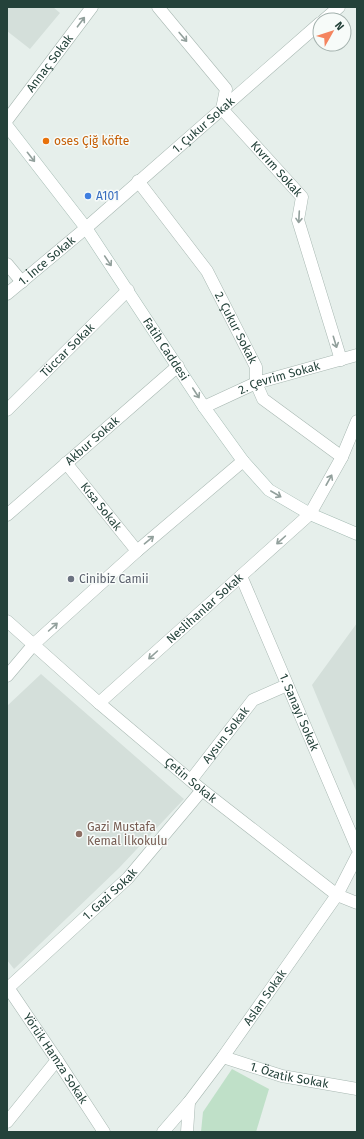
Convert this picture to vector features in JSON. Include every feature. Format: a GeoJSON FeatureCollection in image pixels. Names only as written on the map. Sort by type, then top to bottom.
{"type":"FeatureCollection","features":[{"type":"Feature","properties":{"kind":"street","name":"Annaç Sokak"},"geometry":{"type":"LineString","coordinates":[[7,120],[92,7]]}},
{"type":"Feature","properties":{"kind":"street"},"geometry":{"type":"LineString","coordinates":[[158,7],[226,89],[222,109]]}},
{"type":"Feature","properties":{"kind":"street","name":"1. Çukur Sokak"},"geometry":{"type":"LineString","coordinates":[[86,228],[312,30]]}},
{"type":"Feature","properties":{"kind":"street","name":"Kıvrım Sokak"},"geometry":{"type":"LineString","coordinates":[[222,109],[302,197],[298,220],[341,360]]}},
{"type":"Feature","properties":{"kind":"street","name":"Fatih Caddesi"},"geometry":{"type":"LineString","coordinates":[[7,126],[86,228],[204,406],[243,461],[269,490],[310,514],[357,534]]}},
{"type":"Feature","properties":{"kind":"street","name":"2. Çukur Sokak"},"geometry":{"type":"LineString","coordinates":[[138,181],[207,271],[256,367],[256,383],[263,398],[342,457]]}},
{"type":"Feature","properties":{"kind":"street","name":"1. İnce Sokak"},"geometry":{"type":"LineString","coordinates":[[7,294],[86,228]]}},
{"type":"Feature","properties":{"kind":"street"},"geometry":{"type":"LineString","coordinates":[[7,264],[22,282]]}},
{"type":"Feature","properties":{"kind":"street","name":"Tüccar Sokak"},"geometry":{"type":"LineString","coordinates":[[7,410],[128,290]]}},
{"type":"Feature","properties":{"kind":"street","name":"2. Çevrim Sokak"},"geometry":{"type":"LineString","coordinates":[[204,406],[256,383],[357,355]]}},
{"type":"Feature","properties":{"kind":"street","name":"Akbur Sokak"},"geometry":{"type":"LineString","coordinates":[[9,509],[66,463],[178,366]]}},
{"type":"Feature","properties":{"kind":"street","name":"Neslihanlar Sokak"},"geometry":{"type":"LineString","coordinates":[[99,703],[310,514],[342,457],[357,421]]}},
{"type":"Feature","properties":{"kind":"street"},"geometry":{"type":"LineString","coordinates":[[7,676],[34,644],[137,551],[243,461]]}},
{"type":"Feature","properties":{"kind":"street","name":"Kısa Sokak"},"geometry":{"type":"LineString","coordinates":[[66,463],[137,551]]}},
{"type":"Feature","properties":{"kind":"street","name":"1. Sanayi Sokak"},"geometry":{"type":"LineString","coordinates":[[241,576],[357,848]]}},
{"type":"Feature","properties":{"kind":"street","name":"Çetin Sokak"},"geometry":{"type":"LineString","coordinates":[[7,622],[34,644],[99,703],[202,790],[337,895],[357,903]]}},
{"type":"Feature","properties":{"kind":"street","name":"Aysun Sokak"},"geometry":{"type":"LineString","coordinates":[[191,780],[253,700],[287,685]]}},
{"type":"Feature","properties":{"kind":"street","name":"1. Gazi Sokak"},"geometry":{"type":"LineString","coordinates":[[7,987],[128,878],[202,790]]}},
{"type":"Feature","properties":{"kind":"street","name":"Aslan Sokak"},"geometry":{"type":"LineString","coordinates":[[163,1132],[189,1102],[223,1057],[337,895],[357,856]]}},
{"type":"Feature","properties":{"kind":"street","name":"Yörük Hamza Sokak"},"geometry":{"type":"LineString","coordinates":[[7,987],[104,1132]]}},
{"type":"Feature","properties":{"kind":"street","name":"1. Özatik Sokak"},"geometry":{"type":"LineString","coordinates":[[223,1057],[282,1076],[357,1089]]}},
{"type":"Feature","properties":{"kind":"street"},"geometry":{"type":"LineString","coordinates":[[7,1122],[57,1060]]}},
{"type":"Feature","properties":{"kind":"street"},"geometry":{"type":"LineString","coordinates":[[187,1132],[189,1102]]}},
{"type":"Feature","properties":{"kind":"shaded area"},"geometry":{"type":"Polygon","coordinates":[[[7,7],[53,7],[60,13],[30,49],[7,31],[7,7]]]}},
{"type":"Feature","properties":{"kind":"shaded area"},"geometry":{"type":"Polygon","coordinates":[[[357,623],[357,793],[312,685],[357,623]]]}},
{"type":"Feature","properties":{"kind":"shaded area","name":"Gazi Mustafa Kemal İlkokulu"},"geometry":{"type":"Polygon","coordinates":[[[41,674],[184,799],[119,868],[14,969],[7,960],[7,706],[41,674]]]}},
{"type":"Feature","properties":{"kind":"green space"},"geometry":{"type":"Polygon","coordinates":[[[232,1069],[269,1089],[256,1132],[201,1132],[203,1112],[232,1069]]]}},
{"type":"Feature","properties":{"kind":"place","name":"oses Çiğ köfte"},"geometry":{"type":"Point","coordinates":[46,141]}},
{"type":"Feature","properties":{"kind":"place","name":"A101"},"geometry":{"type":"Point","coordinates":[88,196]}},
{"type":"Feature","properties":{"kind":"place","name":"Cinibiz Camii"},"geometry":{"type":"Point","coordinates":[71,579]}},
{"type":"Feature","properties":{"kind":"place","name":"Gazi Mustafa Kemal İlkokulu"},"geometry":{"type":"Point","coordinates":[79,834]}}]}
